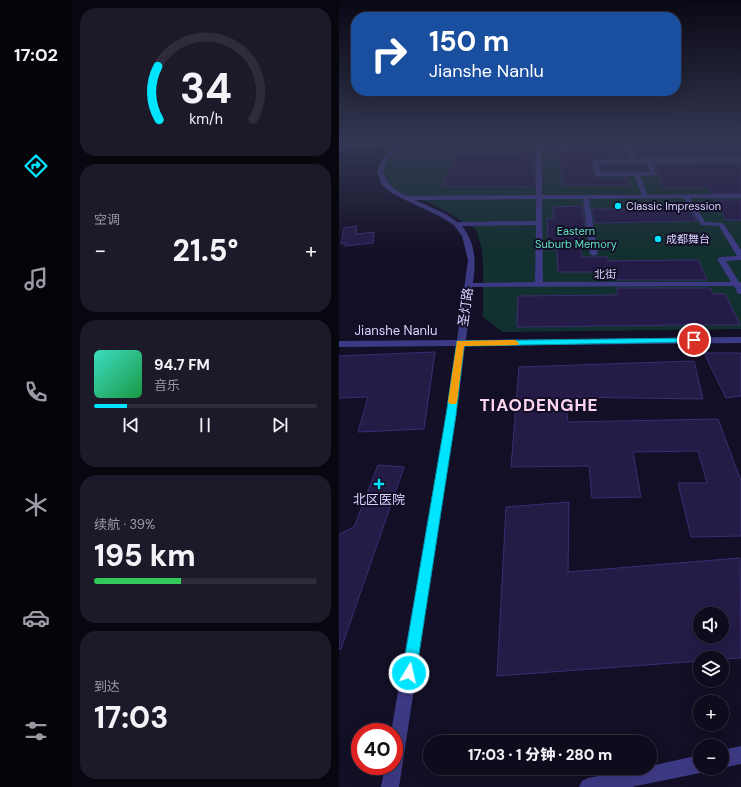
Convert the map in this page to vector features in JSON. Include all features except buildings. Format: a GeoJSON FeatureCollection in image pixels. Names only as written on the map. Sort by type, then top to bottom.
{"type":"FeatureCollection","features":[{"type":"Feature","properties":{"kind":"street"},"geometry":{"type":"LineString","coordinates":[[539,179],[539,285]]}},
{"type":"Feature","properties":{"kind":"street"},"geometry":{"type":"LineString","coordinates":[[637,179],[646,196]]}},
{"type":"Feature","properties":{"kind":"street","name":"圣灯路"},"geometry":{"type":"LineString","coordinates":[[376,189],[392,198],[439,213],[457,224],[468,241],[472,260],[451,415],[401,723]]}},
{"type":"Feature","properties":{"kind":"street"},"geometry":{"type":"LineString","coordinates":[[686,196],[703,224],[721,224],[741,257],[721,259],[739,284],[741,292]]}},
{"type":"Feature","properties":{"kind":"street"},"geometry":{"type":"LineString","coordinates":[[392,198],[741,196]]}},
{"type":"Feature","properties":{"kind":"street"},"geometry":{"type":"LineString","coordinates":[[585,197],[593,254]]}},
{"type":"Feature","properties":{"kind":"street"},"geometry":{"type":"LineString","coordinates":[[457,224],[539,223]]}},
{"type":"Feature","properties":{"kind":"street","name":"北街"},"geometry":{"type":"LineString","coordinates":[[468,285],[739,284]]}},
{"type":"Feature","properties":{"kind":"street","name":"Jianshe Nanlu"},"geometry":{"type":"LineString","coordinates":[[339,344],[741,340]]}},
{"type":"Feature","properties":{"kind":"street"},"geometry":{"type":"LineString","coordinates":[[729,758],[741,755]]}},
{"type":"Feature","properties":{"kind":"street"},"geometry":{"type":"LineString","coordinates":[[588,787],[693,765]]}},
{"type":"Feature","properties":{"kind":"street","name":"圣灯路"},"geometry":{"type":"LineString","coordinates":[[390,787],[392,775]]}},
{"type":"Feature","properties":{"kind":"green space","name":"Eastern Suburb Memory"},"geometry":{"type":"Polygon","coordinates":[[[380,179],[741,179],[741,329],[503,332],[483,317],[482,250],[476,229],[430,203],[405,196],[385,184],[380,179]]]}},
{"type":"Feature","properties":{"kind":"slow traffic"},"geometry":{"type":"LineString","coordinates":[[453,402],[460,343],[515,343]]}},
{"type":"Feature","properties":{"kind":"place","name":"Classic Impression"},"geometry":{"type":"Point","coordinates":[618,206]}},
{"type":"Feature","properties":{"kind":"place","name":"成都舞台"},"geometry":{"type":"Point","coordinates":[658,239]}},
{"type":"Feature","properties":{"kind":"place","name":"北区医院"},"geometry":{"type":"Point","coordinates":[379,484]}},
{"type":"Feature","properties":{"kind":"district","name":"TIAODENGHE"},"geometry":{"type":"Point","coordinates":[539,405]}},
{"type":"Feature","properties":{"kind":"route"},"geometry":{"type":"LineString","coordinates":[[409,673],[451,415],[460,343],[694,340]]}}]}
